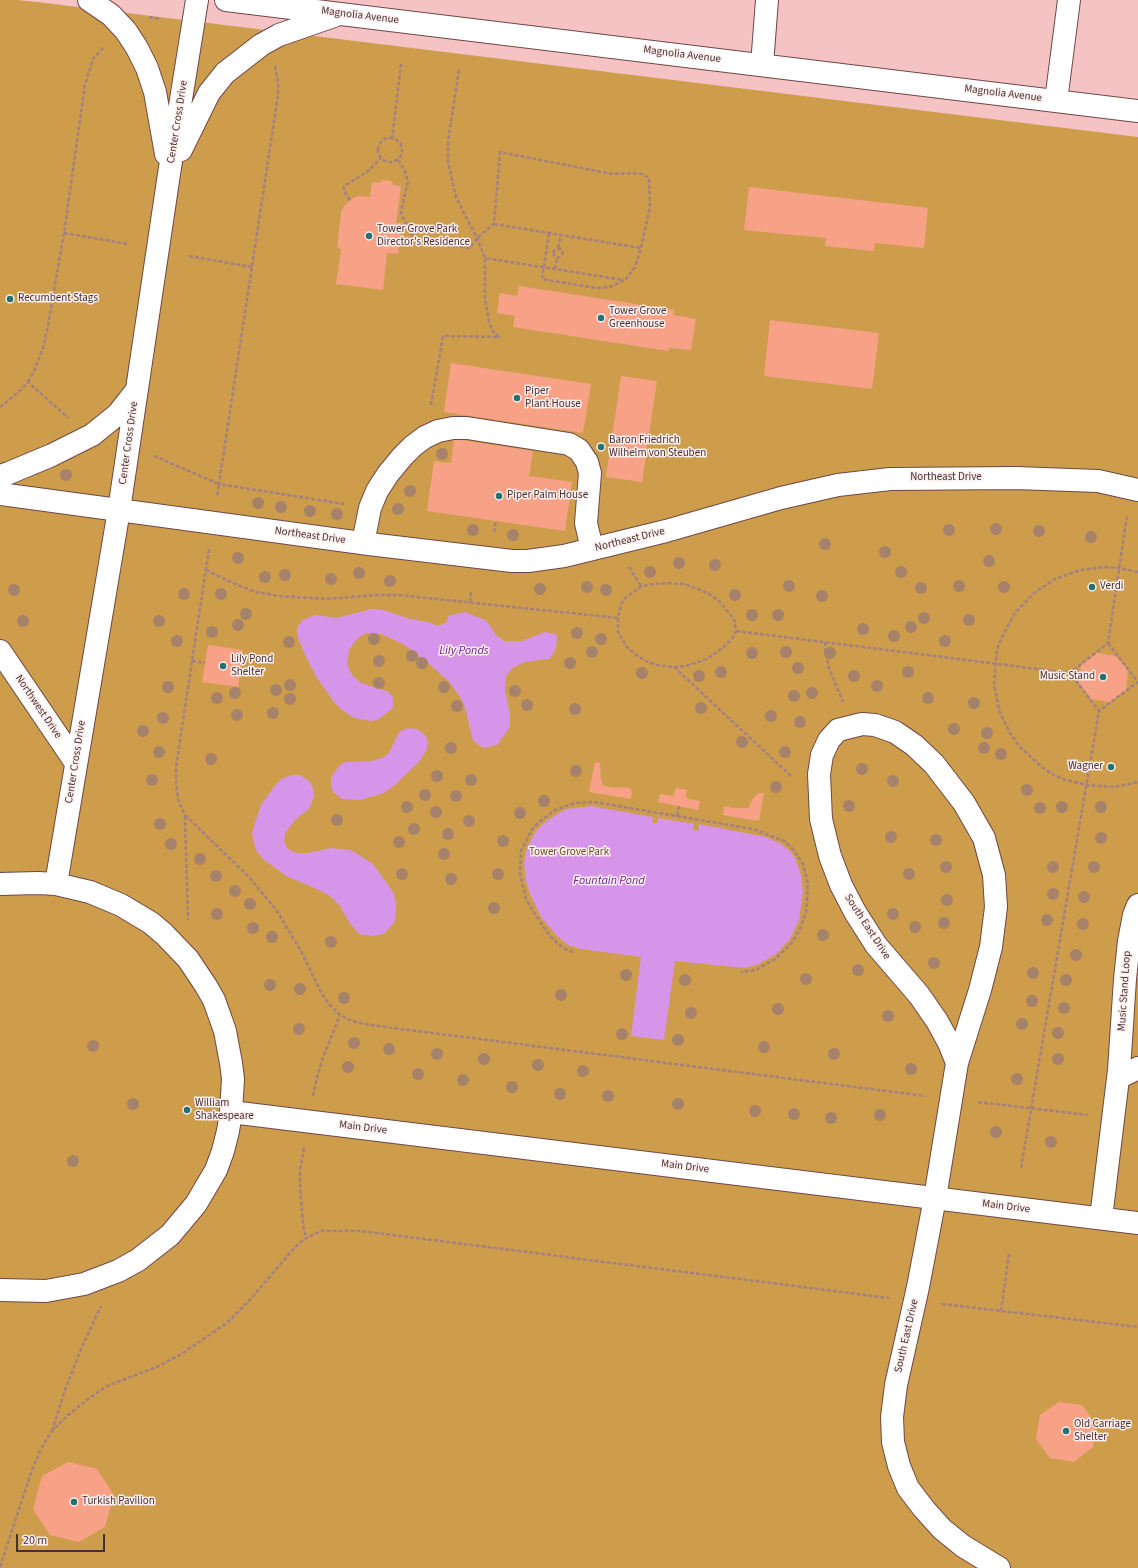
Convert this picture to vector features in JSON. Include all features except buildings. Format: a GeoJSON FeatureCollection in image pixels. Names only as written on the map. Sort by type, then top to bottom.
{"type":"FeatureCollection","features":[{"type":"Feature","properties":{"kind":"street"},"geometry":{"type":"LineString","coordinates":[[89,0],[111,15],[126,31],[147,68],[155,92],[161,120],[169,174]]}},
{"type":"Feature","properties":{"kind":"street","name":"Center Cross Drive"},"geometry":{"type":"LineString","coordinates":[[56,884],[119,510],[169,174],[198,0]]}},
{"type":"Feature","properties":{"kind":"street","name":"Magnolia Avenue"},"geometry":{"type":"LineString","coordinates":[[226,0],[1138,110]]}},
{"type":"Feature","properties":{"kind":"street"},"geometry":{"type":"LineString","coordinates":[[762,65],[767,0]]}},
{"type":"Feature","properties":{"kind":"street"},"geometry":{"type":"LineString","coordinates":[[1056,101],[1070,0]]}},
{"type":"Feature","properties":{"kind":"street"},"geometry":{"type":"LineString","coordinates":[[169,174],[208,93],[225,73],[261,45],[279,35],[342,14]]}},
{"type":"Feature","properties":{"kind":"street"},"geometry":{"type":"LineString","coordinates":[[0,476],[52,455],[92,435],[118,414],[137,390]]}},
{"type":"Feature","properties":{"kind":"street"},"geometry":{"type":"LineString","coordinates":[[363,543],[370,508],[377,491],[388,474],[413,446],[425,437],[438,431],[453,428],[467,428],[569,444],[579,450],[587,462],[590,473],[586,523],[587,534],[592,549]]}},
{"type":"Feature","properties":{"kind":"street","name":"Northeast Drive"},"geometry":{"type":"LineString","coordinates":[[119,510],[363,543],[512,561],[528,561],[559,557],[666,532],[781,498],[838,485],[883,480],[1016,478],[1098,481],[1138,490]]}},
{"type":"Feature","properties":{"kind":"street"},"geometry":{"type":"LineString","coordinates":[[0,494],[119,510]]}},
{"type":"Feature","properties":{"kind":"street","name":"Northwest Drive"},"geometry":{"type":"LineString","coordinates":[[0,651],[76,763]]}},
{"type":"Feature","properties":{"kind":"street","name":"South East Drive"},"geometry":{"type":"LineString","coordinates":[[957,1063],[949,1043],[937,1021],[919,996],[876,945],[855,912],[841,885],[830,856],[824,837],[821,818],[818,774],[822,754],[829,740],[838,730],[862,724],[875,725],[895,732],[914,745],[934,764],[964,803],[984,838],[994,875],[996,907],[991,947],[980,990],[957,1063],[935,1198],[918,1286],[896,1385],[892,1417],[893,1442],[899,1466],[908,1488],[942,1529],[963,1546],[999,1568]]}},
{"type":"Feature","properties":{"kind":"street"},"geometry":{"type":"LineString","coordinates":[[0,884],[56,884],[90,892],[106,898],[131,911],[151,923],[164,934],[188,959],[206,986],[216,1005],[225,1031],[232,1063],[233,1095],[232,1112],[223,1151],[207,1187],[184,1220],[170,1235],[138,1260],[118,1271],[84,1284],[46,1291],[0,1290]]}},
{"type":"Feature","properties":{"kind":"street","name":"Music Stand Loop"},"geometry":{"type":"LineString","coordinates":[[1100,1218],[1118,1078],[1129,942],[1134,915],[1138,906]]}},
{"type":"Feature","properties":{"kind":"street"},"geometry":{"type":"LineString","coordinates":[[1118,1078],[1138,1068]]}},
{"type":"Feature","properties":{"kind":"street","name":"Main Drive"},"geometry":{"type":"LineString","coordinates":[[232,1112],[1138,1222]]}},
{"type":"Feature","properties":{"kind":"path"},"geometry":{"type":"LineString","coordinates":[[146,17],[161,19]]}},
{"type":"Feature","properties":{"kind":"path"},"geometry":{"type":"LineString","coordinates":[[0,407],[20,392],[28,382],[43,348],[64,233],[85,85],[93,60],[106,45]]}},
{"type":"Feature","properties":{"kind":"path"},"geometry":{"type":"LineString","coordinates":[[216,500],[278,95],[278,83],[274,60]]}},
{"type":"Feature","properties":{"kind":"path"},"geometry":{"type":"LineString","coordinates":[[392,139],[402,64]]}},
{"type":"Feature","properties":{"kind":"path"},"geometry":{"type":"LineString","coordinates":[[425,437],[443,336],[499,337],[492,330],[489,322],[485,298],[485,258],[477,238],[456,197],[448,162],[448,141],[459,70]]}},
{"type":"Feature","properties":{"kind":"path"},"geometry":{"type":"LineString","coordinates":[[392,139],[398,141],[402,147],[402,154],[398,160],[390,162],[381,158],[378,150],[380,144],[386,140],[392,139]]}},
{"type":"Feature","properties":{"kind":"path"},"geometry":{"type":"LineString","coordinates":[[398,160],[405,171],[408,182],[402,206],[402,214],[414,239],[417,241],[470,248],[477,238],[494,224],[500,152],[612,174],[633,172],[647,176],[650,181],[650,207],[641,248],[634,267],[625,280],[610,287],[596,288],[542,279],[549,234]]}},
{"type":"Feature","properties":{"kind":"path"},"geometry":{"type":"LineString","coordinates":[[350,200],[344,191],[344,186],[367,172],[381,158]]}},
{"type":"Feature","properties":{"kind":"path"},"geometry":{"type":"LineString","coordinates":[[494,224],[641,248]]}},
{"type":"Feature","properties":{"kind":"path"},"geometry":{"type":"LineString","coordinates":[[64,233],[128,244]]}},
{"type":"Feature","properties":{"kind":"path"},"geometry":{"type":"LineString","coordinates":[[554,252],[555,249],[558,248],[561,235]]}},
{"type":"Feature","properties":{"kind":"path"},"geometry":{"type":"LineString","coordinates":[[558,248],[562,253],[567,254]]}},
{"type":"Feature","properties":{"kind":"path"},"geometry":{"type":"LineString","coordinates":[[546,250],[554,252],[554,255],[557,257],[555,269]]}},
{"type":"Feature","properties":{"kind":"path"},"geometry":{"type":"LineString","coordinates":[[557,257],[561,256],[562,253]]}},
{"type":"Feature","properties":{"kind":"path"},"geometry":{"type":"LineString","coordinates":[[190,256],[252,267]]}},
{"type":"Feature","properties":{"kind":"path"},"geometry":{"type":"LineString","coordinates":[[485,258],[625,280]]}},
{"type":"Feature","properties":{"kind":"path"},"geometry":{"type":"LineString","coordinates":[[28,382],[71,421]]}},
{"type":"Feature","properties":{"kind":"path"},"geometry":{"type":"LineString","coordinates":[[175,464],[219,484],[370,508]]}},
{"type":"Feature","properties":{"kind":"path"},"geometry":{"type":"LineString","coordinates":[[1070,673],[1108,643],[1125,525]]}},
{"type":"Feature","properties":{"kind":"path"},"geometry":{"type":"LineString","coordinates":[[209,546],[176,767],[178,799],[185,815],[203,834],[226,853],[265,895],[288,928],[322,994],[340,1015],[352,1021],[378,1026],[915,1095]]}},
{"type":"Feature","properties":{"kind":"path"},"geometry":{"type":"LineString","coordinates":[[1138,572],[1104,567],[1080,570],[1055,579],[1034,593],[1024,602],[1007,625],[999,645],[994,684],[999,710],[1010,733],[1030,758],[1054,775],[1086,785],[1114,787],[1138,782]]}},
{"type":"Feature","properties":{"kind":"path"},"geometry":{"type":"LineString","coordinates":[[206,570],[255,592],[279,596],[326,599],[375,595],[398,595],[618,618]]}},
{"type":"Feature","properties":{"kind":"path"},"geometry":{"type":"LineString","coordinates":[[654,584],[684,584],[698,589],[719,601],[734,619],[736,631],[732,639],[725,646],[707,659],[686,666],[673,667],[657,665],[644,660],[626,646],[618,632],[618,618],[621,605],[625,598],[642,586],[654,584]]}},
{"type":"Feature","properties":{"kind":"path"},"geometry":{"type":"LineString","coordinates":[[470,602],[471,591]]}},
{"type":"Feature","properties":{"kind":"path"},"geometry":{"type":"LineString","coordinates":[[736,631],[1070,673],[1099,711]]}},
{"type":"Feature","properties":{"kind":"path"},"geometry":{"type":"LineString","coordinates":[[825,642],[829,668],[842,699]]}},
{"type":"Feature","properties":{"kind":"path"},"geometry":{"type":"LineString","coordinates":[[1021,1168],[1099,711],[1138,682],[1108,643]]}},
{"type":"Feature","properties":{"kind":"path"},"geometry":{"type":"LineString","coordinates":[[192,661],[205,663]]}},
{"type":"Feature","properties":{"kind":"path"},"geometry":{"type":"LineString","coordinates":[[673,667],[794,778]]}},
{"type":"Feature","properties":{"kind":"path"},"geometry":{"type":"LineString","coordinates":[[573,952],[564,948],[549,935],[526,899],[520,874],[521,851],[531,831],[538,823],[555,810],[575,803],[594,802],[764,832],[784,841],[792,848],[803,864],[808,884],[806,912],[800,929],[791,944],[775,959],[756,970],[741,972]]}},
{"type":"Feature","properties":{"kind":"path"},"geometry":{"type":"LineString","coordinates":[[677,816],[679,806]]}},
{"type":"Feature","properties":{"kind":"path"},"geometry":{"type":"LineString","coordinates":[[185,815],[188,918]]}},
{"type":"Feature","properties":{"kind":"path"},"geometry":{"type":"LineString","coordinates":[[317,1077],[340,1015]]}},
{"type":"Feature","properties":{"kind":"path"},"geometry":{"type":"LineString","coordinates":[[985,1103],[1078,1114]]}},
{"type":"Feature","properties":{"kind":"path"},"geometry":{"type":"LineString","coordinates":[[300,1170],[301,1202],[306,1238]]}},
{"type":"Feature","properties":{"kind":"path"},"geometry":{"type":"LineString","coordinates":[[51,1432],[83,1403],[107,1386],[159,1366],[183,1353],[228,1322],[306,1238],[321,1231],[361,1231],[895,1298]]}},
{"type":"Feature","properties":{"kind":"path"},"geometry":{"type":"LineString","coordinates":[[1001,1311],[1009,1254]]}},
{"type":"Feature","properties":{"kind":"path"},"geometry":{"type":"LineString","coordinates":[[944,1304],[1138,1327]]}},
{"type":"Feature","properties":{"kind":"path"},"geometry":{"type":"LineString","coordinates":[[0,1567],[32,1470],[41,1449],[51,1432],[65,1390],[98,1313]]}},
{"type":"Feature","properties":{"kind":"green space","name":"Tower Grove Park"},"geometry":{"type":"Polygon","coordinates":[[[0,0],[37,2],[1138,137],[1138,1568],[0,1568],[0,0]]]}},
{"type":"Feature","properties":{"kind":"water","name":"Lily Ponds"},"geometry":{"type":"Polygon","coordinates":[[[371,609],[383,610],[438,626],[447,622],[448,616],[465,612],[485,620],[496,635],[504,641],[522,641],[545,632],[556,634],[556,648],[549,659],[525,662],[514,667],[506,676],[505,690],[510,714],[510,727],[497,745],[484,748],[473,740],[464,704],[450,683],[433,667],[403,644],[381,634],[366,633],[358,638],[349,650],[347,664],[352,675],[361,683],[389,692],[393,698],[393,708],[379,719],[371,721],[354,718],[342,710],[334,702],[317,678],[306,657],[297,635],[297,627],[303,620],[316,615],[337,618],[371,609]]]}},
{"type":"Feature","properties":{"kind":"water"},"geometry":{"type":"Polygon","coordinates":[[[408,728],[417,729],[426,736],[428,742],[427,749],[419,762],[396,784],[384,793],[360,800],[342,799],[333,792],[331,777],[340,765],[346,762],[371,761],[382,758],[389,753],[399,732],[408,728]]]}},
{"type":"Feature","properties":{"kind":"water"},"geometry":{"type":"Polygon","coordinates":[[[292,775],[300,775],[309,781],[313,788],[314,797],[309,809],[296,819],[286,832],[284,840],[286,846],[289,850],[297,853],[308,853],[331,848],[351,850],[373,864],[393,892],[396,903],[394,923],[384,934],[372,936],[359,934],[349,922],[340,906],[330,896],[286,876],[263,859],[256,850],[252,832],[261,805],[277,783],[283,778],[292,775]]]}},
{"type":"Feature","properties":{"kind":"water","name":"Fountain Pond"},"geometry":{"type":"Polygon","coordinates":[[[591,806],[653,817],[652,823],[657,823],[658,818],[694,824],[693,830],[698,831],[699,824],[766,837],[781,844],[791,852],[795,858],[801,875],[803,892],[799,920],[790,939],[777,953],[759,964],[745,968],[675,961],[664,1040],[631,1036],[641,957],[580,949],[568,945],[557,936],[541,917],[530,894],[526,881],[524,863],[527,848],[536,831],[544,823],[567,809],[591,806]]]}},
{"type":"Feature","properties":{"kind":"place","name":"Tower Grove Park Director's Residence"},"geometry":{"type":"Point","coordinates":[369,236]}},
{"type":"Feature","properties":{"kind":"place","name":"Recumbent Stags"},"geometry":{"type":"Point","coordinates":[10,299]}},
{"type":"Feature","properties":{"kind":"place","name":"Tower Grove Greenhouse"},"geometry":{"type":"Point","coordinates":[601,318]}},
{"type":"Feature","properties":{"kind":"place","name":"Piper Plant House"},"geometry":{"type":"Point","coordinates":[517,398]}},
{"type":"Feature","properties":{"kind":"place","name":"Baron Friedrich Wilhelm von Steuben"},"geometry":{"type":"Point","coordinates":[601,447]}},
{"type":"Feature","properties":{"kind":"place","name":"Piper Palm House"},"geometry":{"type":"Point","coordinates":[499,496]}},
{"type":"Feature","properties":{"kind":"place","name":"Verdi"},"geometry":{"type":"Point","coordinates":[1092,587]}},
{"type":"Feature","properties":{"kind":"place","name":"Lily Pond Shelter"},"geometry":{"type":"Point","coordinates":[223,666]}},
{"type":"Feature","properties":{"kind":"place","name":"Music Stand"},"geometry":{"type":"Point","coordinates":[1103,677]}},
{"type":"Feature","properties":{"kind":"place","name":"Wagner"},"geometry":{"type":"Point","coordinates":[1111,767]}},
{"type":"Feature","properties":{"kind":"place","name":"William Shakespeare"},"geometry":{"type":"Point","coordinates":[187,1110]}},
{"type":"Feature","properties":{"kind":"place","name":"Old Carriage Shelter"},"geometry":{"type":"Point","coordinates":[1066,1431]}},
{"type":"Feature","properties":{"kind":"place","name":"Turkish Pavilion"},"geometry":{"type":"Point","coordinates":[74,1502]}}]}
